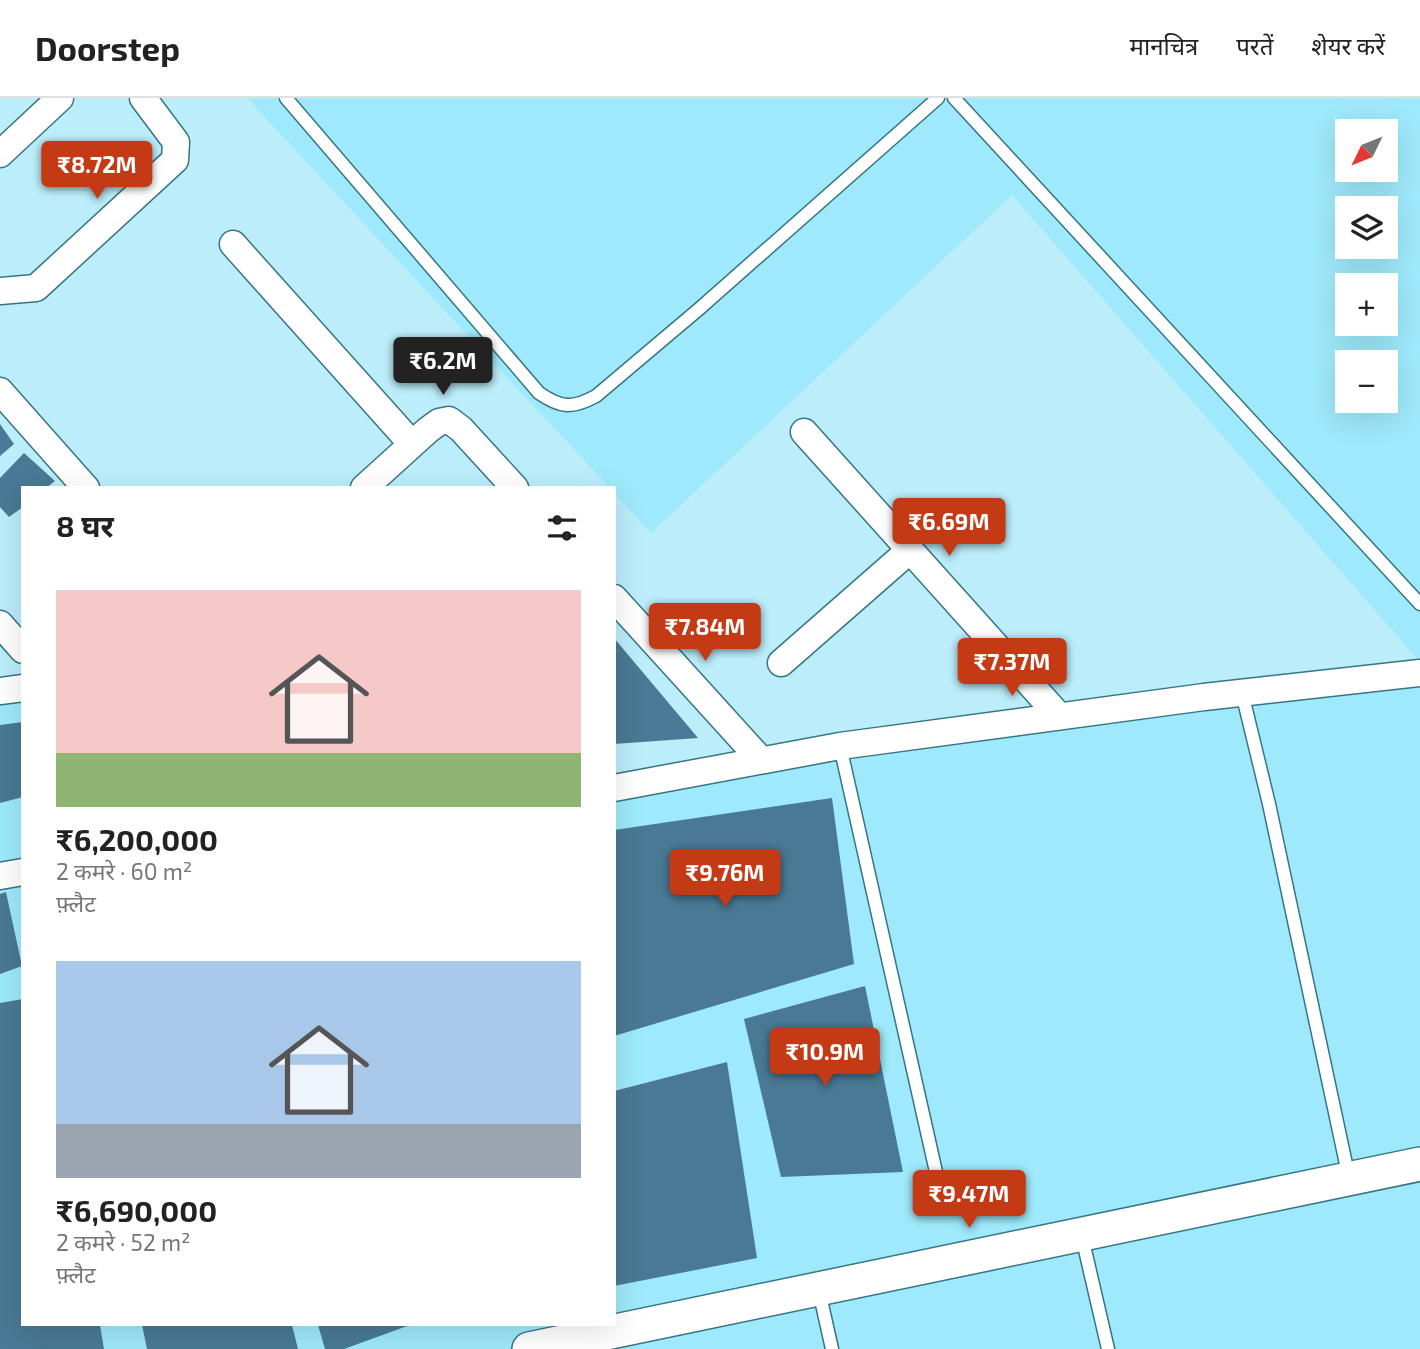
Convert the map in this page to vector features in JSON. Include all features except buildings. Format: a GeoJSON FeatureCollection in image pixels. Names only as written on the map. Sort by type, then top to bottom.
{"type":"FeatureCollection","features":[{"type":"Feature","properties":{"kind":"street"},"geometry":{"type":"LineString","coordinates":[[0,154],[60,98]]}},
{"type":"Feature","properties":{"kind":"street"},"geometry":{"type":"LineString","coordinates":[[0,291],[36,288],[175,160],[176,142],[143,98]]}},
{"type":"Feature","properties":{"kind":"street"},"geometry":{"type":"LineString","coordinates":[[233,244],[412,444]]}},
{"type":"Feature","properties":{"kind":"street"},"geometry":{"type":"LineString","coordinates":[[0,391],[84,486]]}},
{"type":"Feature","properties":{"kind":"street"},"geometry":{"type":"LineString","coordinates":[[365,486],[439,422],[449,420],[461,429],[513,486]]}},
{"type":"Feature","properties":{"kind":"street"},"geometry":{"type":"LineString","coordinates":[[804,432],[1059,716]]}},
{"type":"Feature","properties":{"kind":"street"},"geometry":{"type":"LineString","coordinates":[[781,663],[910,550]]}},
{"type":"Feature","properties":{"kind":"street"},"geometry":{"type":"LineString","coordinates":[[616,600],[761,760]]}},
{"type":"Feature","properties":{"kind":"street"},"geometry":{"type":"LineString","coordinates":[[0,624],[21,648]]}},
{"type":"Feature","properties":{"kind":"street"},"geometry":{"type":"LineString","coordinates":[[616,789],[840,746],[1059,716],[1420,673]]}},
{"type":"Feature","properties":{"kind":"street"},"geometry":{"type":"LineString","coordinates":[[0,691],[21,688]]}},
{"type":"Feature","properties":{"kind":"street"},"geometry":{"type":"LineString","coordinates":[[0,876],[21,872]]}},
{"type":"Feature","properties":{"kind":"street"},"geometry":{"type":"LineString","coordinates":[[528,1349],[1420,1164]]}},
{"type":"Feature","properties":{"kind":"lane"},"geometry":{"type":"LineString","coordinates":[[286,98],[539,393],[556,404],[580,405],[596,396],[699,309],[938,98]]}},
{"type":"Feature","properties":{"kind":"lane"},"geometry":{"type":"LineString","coordinates":[[954,98],[1420,604]]}},
{"type":"Feature","properties":{"kind":"lane"},"geometry":{"type":"LineString","coordinates":[[1242,693],[1272,817],[1349,1179]]}},
{"type":"Feature","properties":{"kind":"lane"},"geometry":{"type":"LineString","coordinates":[[840,746],[941,1194]]}},
{"type":"Feature","properties":{"kind":"lane"},"geometry":{"type":"LineString","coordinates":[[1082,1234],[1108,1349]]}},
{"type":"Feature","properties":{"kind":"lane"},"geometry":{"type":"LineString","coordinates":[[818,1289],[832,1349]]}},
{"type":"Feature","properties":{"kind":"shaded area"},"geometry":{"type":"Polygon","coordinates":[[[247,98],[1420,98],[1420,662],[1012,195],[651,533],[616,495],[616,486],[608,486],[247,98]]]}},
{"type":"Feature","properties":{"kind":"shaded area"},"geometry":{"type":"Polygon","coordinates":[[[1420,677],[1420,1349],[0,1349],[0,699],[21,695],[21,1326],[616,1326],[616,787],[1420,677]]]}}]}
